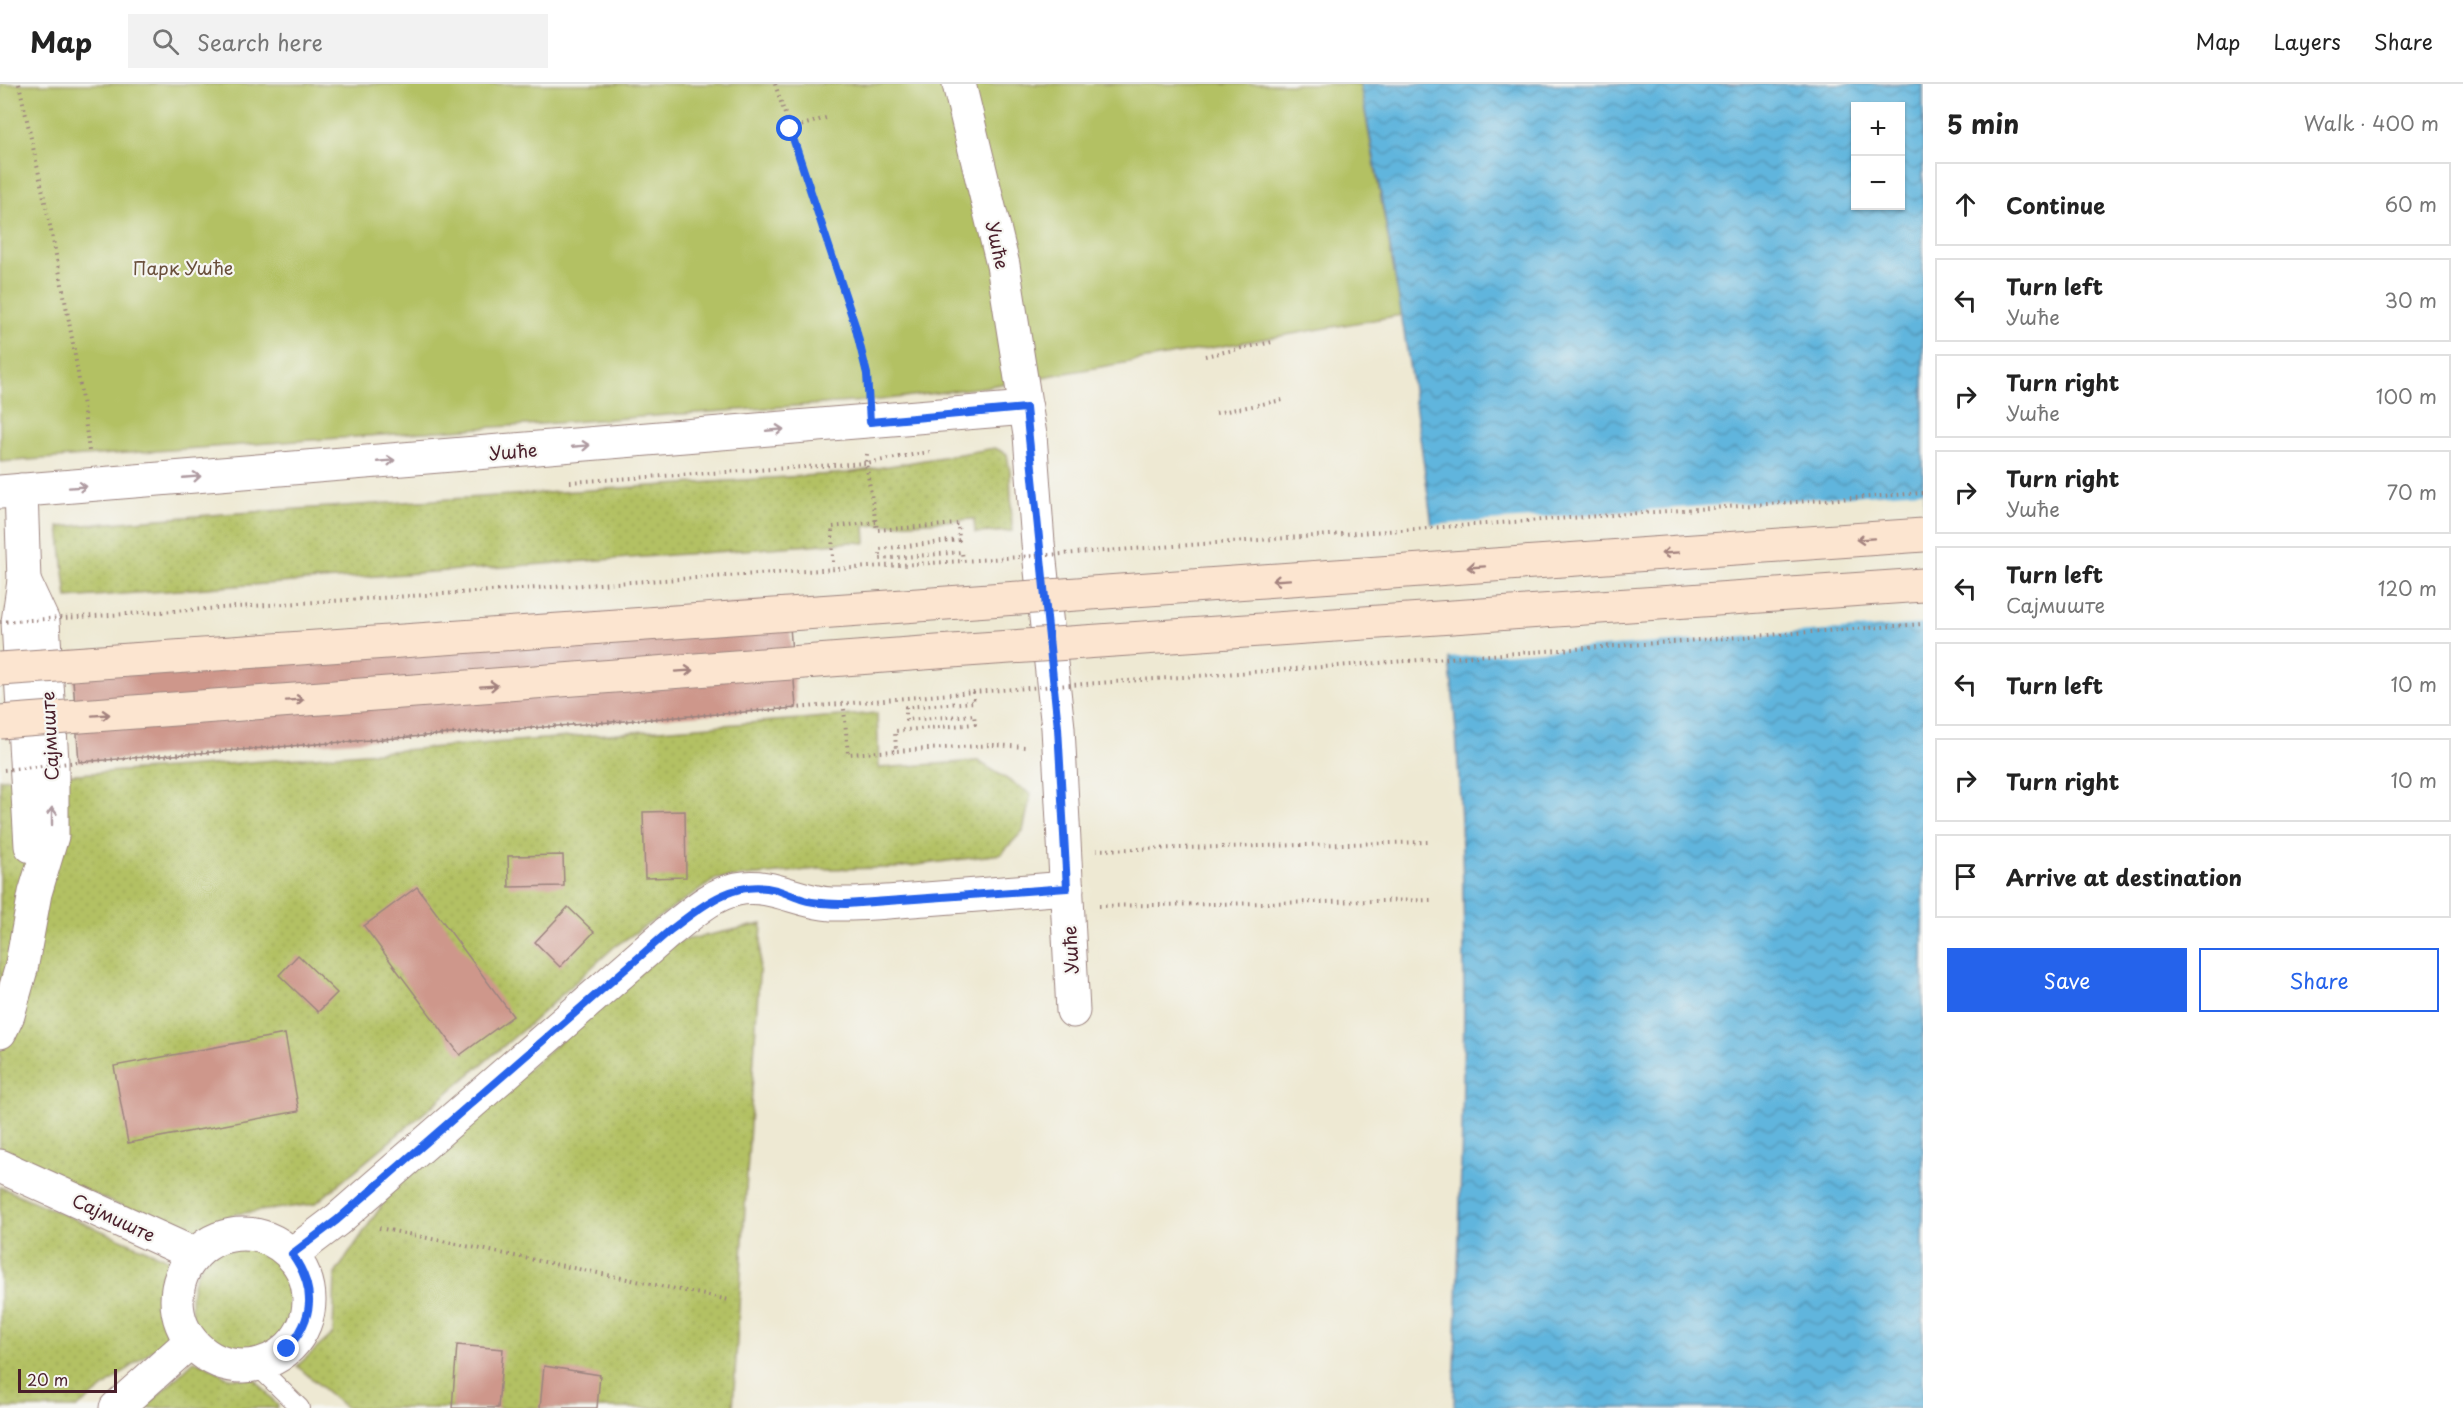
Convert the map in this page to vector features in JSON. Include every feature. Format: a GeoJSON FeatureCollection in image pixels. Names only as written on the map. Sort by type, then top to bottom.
{"type":"FeatureCollection","features":[{"type":"Feature","properties":{"kind":"main road"},"geometry":{"type":"LineString","coordinates":[[0,669],[1923,535]]}},
{"type":"Feature","properties":{"kind":"main road"},"geometry":{"type":"LineString","coordinates":[[0,722],[937,652],[1923,585]]}},
{"type":"Feature","properties":{"kind":"street","name":"Ушће"},"geometry":{"type":"LineString","coordinates":[[958,84],[1003,265],[1026,408],[1059,749],[1073,1011]]}},
{"type":"Feature","properties":{"kind":"street","name":"Ушће"},"geometry":{"type":"LineString","coordinates":[[11,491],[1026,408]]}},
{"type":"Feature","properties":{"kind":"street","name":"Сајмиште"},"geometry":{"type":"LineString","coordinates":[[0,1032],[8,1015],[21,969],[35,893],[52,836],[52,761],[43,622],[24,581],[11,491]]}},
{"type":"Feature","properties":{"kind":"street"},"geometry":{"type":"LineString","coordinates":[[292,1254],[337,1220],[668,932],[697,909],[720,895],[737,889],[767,888],[804,900],[846,904],[1068,898]]}},
{"type":"Feature","properties":{"kind":"street","name":"Сајмиште"},"geometry":{"type":"LineString","coordinates":[[0,1166],[194,1254]]}},
{"type":"Feature","properties":{"kind":"street"},"geometry":{"type":"LineString","coordinates":[[243,1233],[261,1236],[278,1243],[292,1254],[302,1269],[308,1285],[310,1303],[307,1320],[299,1336],[287,1349],[273,1359],[256,1365],[241,1366],[220,1362],[201,1352],[191,1341],[182,1324],[177,1306],[184,1270],[194,1254],[208,1243],[225,1236],[243,1233]]}},
{"type":"Feature","properties":{"kind":"street"},"geometry":{"type":"LineString","coordinates":[[116,1408],[191,1341]]}},
{"type":"Feature","properties":{"kind":"lane"},"geometry":{"type":"LineString","coordinates":[[256,1365],[300,1408]]}},
{"type":"Feature","properties":{"kind":"path"},"geometry":{"type":"LineString","coordinates":[[19,84],[61,278],[79,375],[94,485]]}},
{"type":"Feature","properties":{"kind":"path"},"geometry":{"type":"LineString","coordinates":[[775,84],[855,325],[867,374],[870,422],[866,463],[877,530],[958,524],[959,540],[880,549],[880,558],[962,552],[963,561]]}},
{"type":"Feature","properties":{"kind":"path"},"geometry":{"type":"LineString","coordinates":[[790,129],[829,117]]}},
{"type":"Feature","properties":{"kind":"path"},"geometry":{"type":"LineString","coordinates":[[1205,356],[1272,342]]}},
{"type":"Feature","properties":{"kind":"path"},"geometry":{"type":"LineString","coordinates":[[1216,413],[1283,400]]}},
{"type":"Feature","properties":{"kind":"path"},"geometry":{"type":"LineString","coordinates":[[0,621],[963,561],[1923,493]]}},
{"type":"Feature","properties":{"kind":"path"},"geometry":{"type":"LineString","coordinates":[[833,562],[832,527],[876,522]]}},
{"type":"Feature","properties":{"kind":"path"},"geometry":{"type":"LineString","coordinates":[[4,770],[79,762],[796,708],[973,692],[1923,624]]}},
{"type":"Feature","properties":{"kind":"path"},"geometry":{"type":"LineString","coordinates":[[896,751],[895,730],[975,724],[974,715],[906,720],[906,707],[974,702],[973,692]]}},
{"type":"Feature","properties":{"kind":"path"},"geometry":{"type":"LineString","coordinates":[[844,709],[848,754],[993,745],[1059,749]]}},
{"type":"Feature","properties":{"kind":"path"},"geometry":{"type":"LineString","coordinates":[[1065,850],[1430,842]]}},
{"type":"Feature","properties":{"kind":"path"},"geometry":{"type":"LineString","coordinates":[[1068,898],[1432,900]]}},
{"type":"Feature","properties":{"kind":"path"},"geometry":{"type":"LineString","coordinates":[[337,1220],[729,1300]]}},
{"type":"Feature","properties":{"kind":"green space","name":"Парк Ушће"},"geometry":{"type":"Polygon","coordinates":[[[0,84],[1360,84],[1402,315],[984,387],[880,400],[0,462],[0,84]]]}},
{"type":"Feature","properties":{"kind":"green space"},"geometry":{"type":"Polygon","coordinates":[[[995,448],[1007,454],[1010,472],[1012,531],[975,533],[974,519],[865,526],[866,543],[853,542],[67,598],[59,527],[848,473],[995,448]]]}},
{"type":"Feature","properties":{"kind":"green space"},"geometry":{"type":"Polygon","coordinates":[[[877,713],[879,768],[978,761],[1031,794],[1023,831],[1001,854],[895,868],[818,869],[716,879],[614,947],[532,1022],[315,1204],[235,1214],[187,1236],[0,1152],[0,779],[185,767],[877,713]]]}},
{"type":"Feature","properties":{"kind":"green space"},"geometry":{"type":"Polygon","coordinates":[[[762,924],[733,1408],[346,1408],[297,1366],[333,1334],[335,1274],[399,1180],[675,942],[762,924]]]}},
{"type":"Feature","properties":{"kind":"green space"},"geometry":{"type":"Polygon","coordinates":[[[0,1187],[170,1260],[161,1280],[158,1298],[169,1337],[77,1408],[0,1408],[0,1187]]]}},
{"type":"Feature","properties":{"kind":"green space"},"geometry":{"type":"Polygon","coordinates":[[[237,1244],[265,1250],[284,1259],[292,1271],[296,1289],[295,1309],[290,1327],[274,1348],[258,1356],[242,1356],[226,1352],[211,1344],[200,1333],[192,1312],[193,1287],[202,1264],[209,1254],[219,1248],[237,1244]]]}},
{"type":"Feature","properties":{"kind":"green space"},"geometry":{"type":"Polygon","coordinates":[[[194,1361],[229,1378],[255,1379],[278,1406],[277,1408],[145,1408],[194,1361]]]}},
{"type":"Feature","properties":{"kind":"water"},"geometry":{"type":"Polygon","coordinates":[[[1360,84],[1923,84],[1923,1408],[1454,1408],[1462,1144],[1464,969],[1460,793],[1452,689],[1430,512],[1404,328],[1360,84]]]}},
{"type":"Feature","properties":{"kind":"pier"},"geometry":{"type":"Polygon","coordinates":[[[1923,491],[1923,624],[1445,658],[1429,525],[1923,491]]]}},
{"type":"Feature","properties":{"kind":"building"},"geometry":{"type":"Polygon","coordinates":[[[788,599],[796,708],[79,762],[71,652],[788,599]]]}},
{"type":"Feature","properties":{"kind":"building"},"geometry":{"type":"Polygon","coordinates":[[[685,811],[686,877],[645,878],[643,812],[685,811]]]}},
{"type":"Feature","properties":{"kind":"building"},"geometry":{"type":"Polygon","coordinates":[[[563,855],[564,886],[509,887],[508,856],[563,855]]]}},
{"type":"Feature","properties":{"kind":"building"},"geometry":{"type":"Polygon","coordinates":[[[417,887],[513,1016],[460,1055],[364,926],[417,887]]]}},
{"type":"Feature","properties":{"kind":"building"},"geometry":{"type":"Polygon","coordinates":[[[568,907],[594,932],[560,967],[535,942],[568,907]]]}},
{"type":"Feature","properties":{"kind":"building"},"geometry":{"type":"Polygon","coordinates":[[[298,955],[337,993],[318,1012],[279,975],[298,955]]]}},
{"type":"Feature","properties":{"kind":"building"},"geometry":{"type":"Polygon","coordinates":[[[285,1034],[299,1111],[128,1143],[114,1066],[285,1034]]]}},
{"type":"Feature","properties":{"kind":"building"},"geometry":{"type":"Polygon","coordinates":[[[457,1345],[503,1349],[498,1408],[452,1408],[457,1345]]]}},
{"type":"Feature","properties":{"kind":"building"},"geometry":{"type":"Polygon","coordinates":[[[544,1366],[600,1375],[597,1408],[540,1408],[544,1366]]]}},
{"type":"Feature","properties":{"kind":"route"},"geometry":{"type":"LineString","coordinates":[[287,1349],[299,1336],[307,1320],[310,1303],[308,1285],[302,1269],[292,1254],[337,1220],[668,932],[697,909],[720,895],[737,889],[755,887],[776,890],[816,903],[846,904],[1067,888],[1058,728],[1026,408],[870,422],[867,374],[855,325],[790,129]]}}]}
